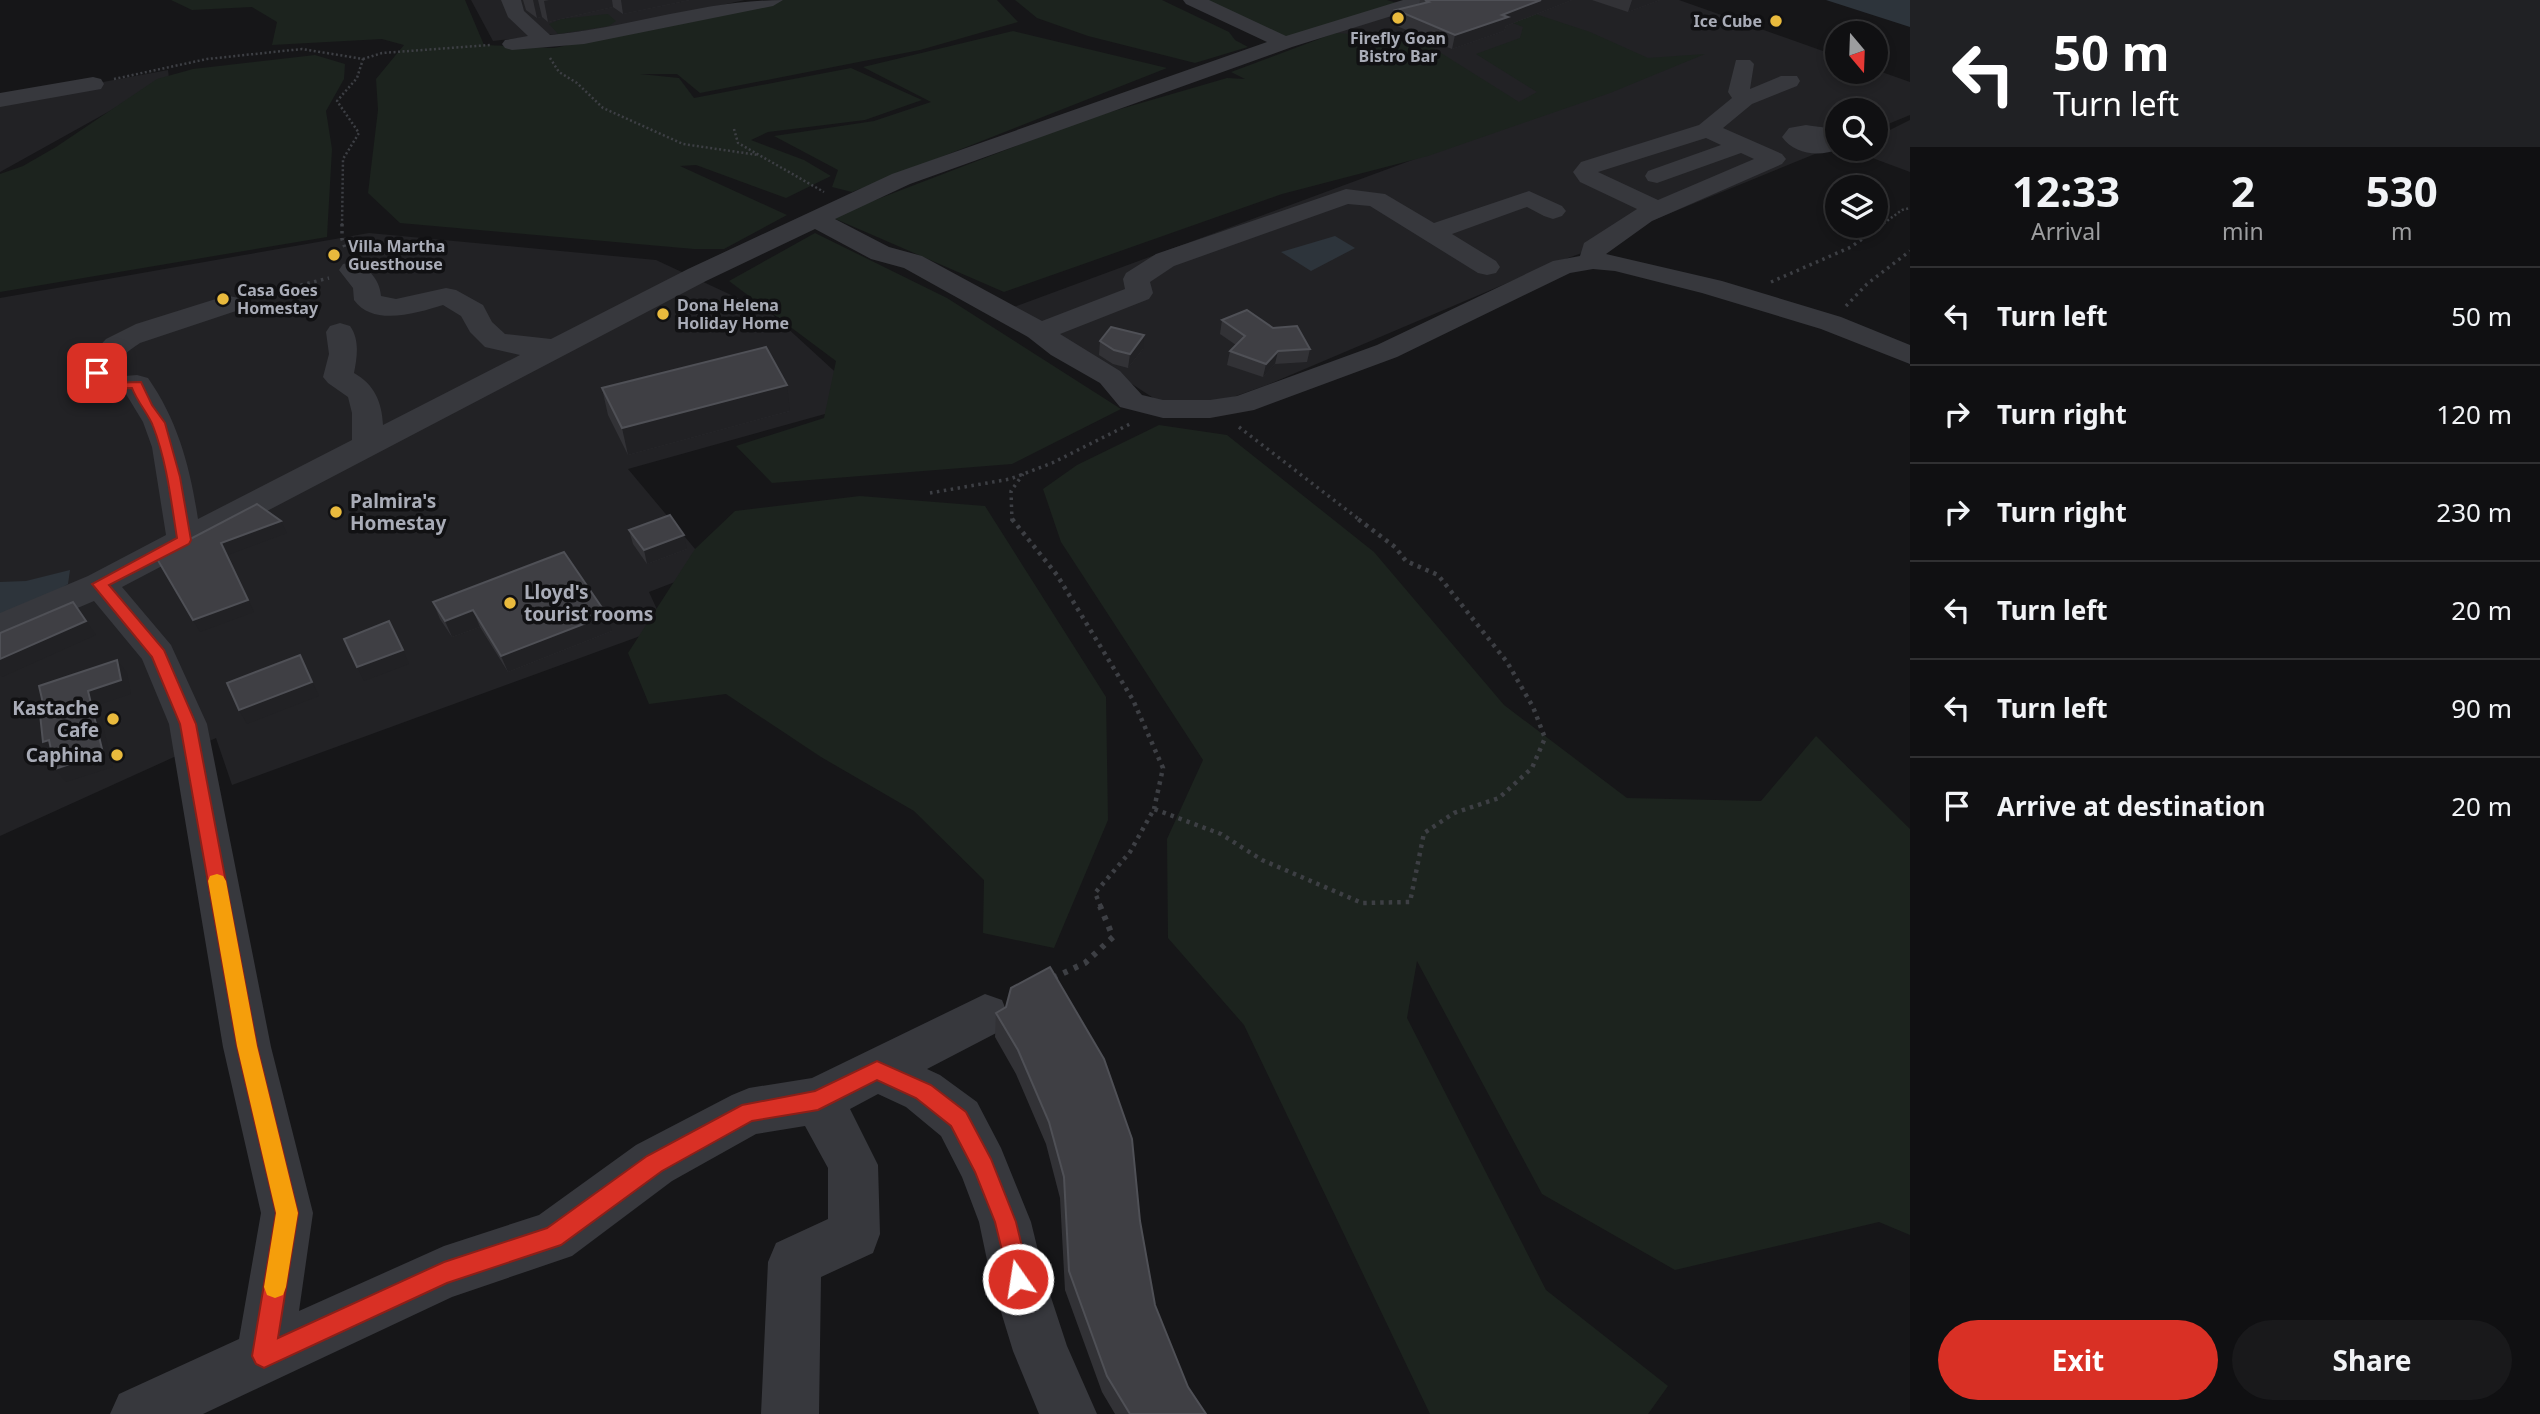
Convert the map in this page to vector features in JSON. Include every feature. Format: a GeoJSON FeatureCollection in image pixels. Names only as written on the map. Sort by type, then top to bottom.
{"type":"FeatureCollection","features":[{"type":"Feature","properties":{"kind":"street"},"geometry":{"type":"LineString","coordinates":[[511,0],[515,13],[546,42]]}},
{"type":"Feature","properties":{"kind":"street"},"geometry":{"type":"LineString","coordinates":[[512,44],[584,38],[636,17],[671,21],[773,0]]}},
{"type":"Feature","properties":{"kind":"street"},"geometry":{"type":"LineString","coordinates":[[1193,0],[1285,43]]}},
{"type":"Feature","properties":{"kind":"street"},"geometry":{"type":"LineString","coordinates":[[0,628],[100,584],[697,275],[901,179],[1285,43],[1423,0]]}},
{"type":"Feature","properties":{"kind":"street"},"geometry":{"type":"LineString","coordinates":[[1744,64],[1739,92],[1744,99]]}},
{"type":"Feature","properties":{"kind":"street"},"geometry":{"type":"LineString","coordinates":[[1741,145],[1640,185],[1589,177],[1585,172],[1589,167],[1707,131],[1744,99],[1789,81]]}},
{"type":"Feature","properties":{"kind":"street"},"geometry":{"type":"LineString","coordinates":[[0,100],[93,84]]}},
{"type":"Feature","properties":{"kind":"street"},"geometry":{"type":"LineString","coordinates":[[1707,131],[1774,159]]}},
{"type":"Feature","properties":{"kind":"street"},"geometry":{"type":"LineString","coordinates":[[1592,261],[1593,249],[1657,209],[1806,145]]}},
{"type":"Feature","properties":{"kind":"street"},"geometry":{"type":"LineString","coordinates":[[1640,185],[1657,209]]}},
{"type":"Feature","properties":{"kind":"street"},"geometry":{"type":"LineString","coordinates":[[1038,331],[1065,324],[1139,293],[1136,279],[1165,260],[1346,196],[1376,199],[1487,267]]}},
{"type":"Feature","properties":{"kind":"street"},"geometry":{"type":"LineString","coordinates":[[1432,233],[1529,198],[1553,211]]}},
{"type":"Feature","properties":{"kind":"street"},"geometry":{"type":"LineString","coordinates":[[815,219],[880,253],[913,262],[1038,331],[1061,349],[1110,377],[1131,401],[1163,409],[1210,409],[1242,404],[1387,351],[1562,267],[1592,261],[1626,266],[1742,295],[1831,323],[1910,355]]}},
{"type":"Feature","properties":{"kind":"street"},"geometry":{"type":"LineString","coordinates":[[352,270],[367,287],[368,299],[373,304],[405,307],[446,296],[473,311],[480,326],[495,341],[523,347],[556,348]]}},
{"type":"Feature","properties":{"kind":"street"},"geometry":{"type":"LineString","coordinates":[[184,540],[174,477],[159,423],[146,406],[137,384],[99,387],[97,373],[106,356],[125,338],[229,304]]}},
{"type":"Feature","properties":{"kind":"street"},"geometry":{"type":"LineString","coordinates":[[340,332],[343,354],[338,377],[356,385],[366,404],[368,445]]}},
{"type":"Feature","properties":{"kind":"street"},"geometry":{"type":"LineString","coordinates":[[100,584],[158,654],[188,724],[247,1046],[287,1213],[264,1356]]}},
{"type":"Feature","properties":{"kind":"street"},"geometry":{"type":"LineString","coordinates":[[139,1414],[444,1273],[553,1237],[654,1163],[749,1112],[818,1100],[985,1016]]}},
{"type":"Feature","properties":{"kind":"street"},"geometry":{"type":"LineString","coordinates":[[877,1070],[923,1091],[959,1119],[983,1166],[1005,1222],[1018,1279],[1041,1352],[1068,1414]]}},
{"type":"Feature","properties":{"kind":"street"},"geometry":{"type":"LineString","coordinates":[[790,1414],[795,1262],[854,1234],[853,1165],[818,1100]]}},
{"type":"Feature","properties":{"kind":"path"},"geometry":{"type":"LineString","coordinates":[[546,42],[548,52],[559,72],[577,83],[603,108],[683,144],[758,155]]}},
{"type":"Feature","properties":{"kind":"path"},"geometry":{"type":"LineString","coordinates":[[93,84],[207,60],[302,49],[363,59],[382,53],[512,44]]}},
{"type":"Feature","properties":{"kind":"path"},"geometry":{"type":"LineString","coordinates":[[229,304],[352,270],[342,239],[343,159],[359,133],[337,101],[357,78],[363,59]]}},
{"type":"Feature","properties":{"kind":"path"},"geometry":{"type":"LineString","coordinates":[[734,129],[738,143],[846,205]]}},
{"type":"Feature","properties":{"kind":"path"},"geometry":{"type":"LineString","coordinates":[[1742,295],[1852,247],[1902,210],[1910,208]]}},
{"type":"Feature","properties":{"kind":"path"},"geometry":{"type":"LineString","coordinates":[[1831,323],[1867,284],[1910,251]]}},
{"type":"Feature","properties":{"kind":"path"},"geometry":{"type":"LineString","coordinates":[[930,493],[1010,479],[1052,463],[1163,409]]}},
{"type":"Feature","properties":{"kind":"path"},"geometry":{"type":"LineString","coordinates":[[1154,808],[1221,834],[1262,860],[1362,903],[1410,902],[1424,833],[1454,813],[1499,797],[1532,768],[1545,738],[1533,707],[1507,662],[1438,575],[1406,561],[1395,547],[1307,482],[1263,444],[1210,409]]}},
{"type":"Feature","properties":{"kind":"path"},"geometry":{"type":"LineString","coordinates":[[1023,474],[1011,491],[1012,523],[1057,575],[1133,700],[1163,768],[1154,808],[1130,852],[1095,893],[1113,937],[1085,963],[1046,982]]}},
{"type":"Feature","properties":{"kind":"shaded area"},"geometry":{"type":"Polygon","coordinates":[[[171,0],[465,0],[484,45],[554,48],[783,0],[997,0],[1018,22],[920,50],[700,93],[677,74],[640,74],[679,78],[694,98],[851,68],[922,100],[865,120],[768,132],[751,140],[804,160],[831,176],[786,198],[696,165],[680,166],[787,215],[724,249],[694,249],[400,223],[368,193],[378,110],[376,79],[404,45],[382,39],[272,45],[277,22],[252,7],[192,10],[171,0]]]}},
{"type":"Feature","properties":{"kind":"shaded area"},"geometry":{"type":"Polygon","coordinates":[[[471,0],[745,0],[619,27],[493,41],[471,0]]]}},
{"type":"Feature","properties":{"kind":"shaded area"},"geometry":{"type":"Polygon","coordinates":[[[1015,0],[1162,0],[1229,32],[1235,40],[1248,47],[1195,63],[1088,36],[1037,18],[1015,0]]]}},
{"type":"Feature","properties":{"kind":"shaded area"},"geometry":{"type":"Polygon","coordinates":[[[1204,0],[1387,0],[1397,3],[1285,39],[1204,0]]]}},
{"type":"Feature","properties":{"kind":"shaded area"},"geometry":{"type":"Polygon","coordinates":[[[1437,0],[1679,0],[1825,52],[1825,84],[1888,84],[1888,74],[1910,82],[1910,115],[1888,124],[1888,98],[1825,98],[1825,150],[1629,230],[1593,249],[1267,385],[1219,402],[1158,401],[1014,307],[1534,115],[1334,33],[1437,0]]]}},
{"type":"Feature","properties":{"kind":"shaded area"},"geometry":{"type":"Polygon","coordinates":[[[1826,0],[1910,0],[1910,27],[1826,0]]]}},
{"type":"Feature","properties":{"kind":"shaded area"},"geometry":{"type":"Polygon","coordinates":[[[1467,5],[1508,5],[1590,32],[1648,58],[1705,54],[1610,93],[1428,156],[1282,194],[1004,292],[831,217],[1086,119],[1227,78],[1245,79],[1231,72],[1335,33],[1407,39],[1433,48],[1519,102],[1537,92],[1476,54],[1520,38],[1523,27],[1467,5]]]}},
{"type":"Feature","properties":{"kind":"shaded area"},"geometry":{"type":"Polygon","coordinates":[[[608,14],[616,21],[609,26],[558,34],[549,24],[561,19],[608,14]]]}},
{"type":"Feature","properties":{"kind":"shaded area"},"geometry":{"type":"Polygon","coordinates":[[[1013,31],[1167,68],[852,192],[832,187],[838,170],[774,136],[874,121],[931,102],[863,67],[1013,31]]]}},
{"type":"Feature","properties":{"kind":"shaded area"},"geometry":{"type":"Polygon","coordinates":[[[315,55],[345,64],[344,79],[326,111],[332,149],[327,237],[0,292],[0,174],[23,166],[56,147],[157,79],[193,69],[315,55]]]}},
{"type":"Feature","properties":{"kind":"shaded area"},"geometry":{"type":"Polygon","coordinates":[[[168,70],[169,78],[0,172],[0,101],[168,70]]]}},
{"type":"Feature","properties":{"kind":"shaded area"},"geometry":{"type":"Polygon","coordinates":[[[1910,120],[1910,172],[1880,161],[1888,161],[1888,131],[1910,120]]]}},
{"type":"Feature","properties":{"kind":"shaded area"},"geometry":{"type":"Polygon","coordinates":[[[369,233],[656,260],[772,314],[868,402],[628,469],[711,568],[649,592],[665,627],[232,785],[216,738],[0,836],[0,298],[369,233]]]}},
{"type":"Feature","properties":{"kind":"shaded area"},"geometry":{"type":"Polygon","coordinates":[[[815,233],[947,298],[1121,409],[1012,464],[772,483],[736,446],[824,418],[836,361],[729,281],[815,233]]]}},
{"type":"Feature","properties":{"kind":"shaded area"},"geometry":{"type":"Polygon","coordinates":[[[1335,236],[1355,248],[1311,271],[1281,252],[1335,236]]]}},
{"type":"Feature","properties":{"kind":"shaded area"},"geometry":{"type":"Polygon","coordinates":[[[1159,425],[1227,435],[1374,552],[1504,705],[1627,798],[1761,801],[1816,736],[1910,829],[1910,1235],[1879,1222],[1675,1270],[1542,1194],[1417,961],[1407,1018],[1546,1290],[1668,1386],[1648,1414],[1430,1414],[1244,1025],[1168,938],[1167,839],[1203,760],[1061,542],[1043,489],[1077,465],[1159,425]]]}},
{"type":"Feature","properties":{"kind":"shaded area"},"geometry":{"type":"Polygon","coordinates":[[[860,496],[985,506],[1106,697],[1108,820],[1054,948],[983,933],[984,880],[914,811],[821,757],[726,694],[649,704],[628,653],[695,549],[735,511],[860,496]]]}},
{"type":"Feature","properties":{"kind":"shaded area"},"geometry":{"type":"Polygon","coordinates":[[[70,570],[68,584],[42,600],[0,616],[0,582],[26,581],[70,570]]]}},
{"type":"Feature","properties":{"kind":"building"},"geometry":{"type":"Polygon","coordinates":[[[1425,0],[1541,0],[1502,15],[1508,17],[1455,35],[1396,10],[1429,2],[1425,0]]]}},
{"type":"Feature","properties":{"kind":"building"},"geometry":{"type":"Polygon","coordinates":[[[1247,310],[1273,328],[1297,326],[1310,349],[1278,351],[1266,364],[1230,351],[1245,336],[1222,320],[1247,310]]]}},
{"type":"Feature","properties":{"kind":"building"},"geometry":{"type":"Polygon","coordinates":[[[1111,327],[1144,335],[1130,354],[1114,350],[1100,341],[1111,327]]]}},
{"type":"Feature","properties":{"kind":"building"},"geometry":{"type":"Polygon","coordinates":[[[766,347],[787,385],[622,428],[602,388],[766,347]]]}},
{"type":"Feature","properties":{"kind":"building"},"geometry":{"type":"Polygon","coordinates":[[[257,504],[281,521],[221,543],[248,600],[193,620],[156,557],[257,504]]]}},
{"type":"Feature","properties":{"kind":"building"},"geometry":{"type":"Polygon","coordinates":[[[670,515],[684,535],[644,550],[629,530],[670,515]]]}},
{"type":"Feature","properties":{"kind":"building"},"geometry":{"type":"Polygon","coordinates":[[[564,552],[607,615],[501,656],[473,610],[445,621],[433,602],[564,552]]]}},
{"type":"Feature","properties":{"kind":"building"},"geometry":{"type":"Polygon","coordinates":[[[73,602],[86,621],[0,659],[0,633],[73,602]]]}},
{"type":"Feature","properties":{"kind":"building"},"geometry":{"type":"Polygon","coordinates":[[[389,621],[403,650],[357,667],[344,639],[389,621]]]}},
{"type":"Feature","properties":{"kind":"building"},"geometry":{"type":"Polygon","coordinates":[[[300,655],[312,682],[239,710],[227,683],[300,655]]]}},
{"type":"Feature","properties":{"kind":"building"},"geometry":{"type":"Polygon","coordinates":[[[117,660],[121,680],[88,691],[103,753],[55,769],[49,740],[43,742],[40,714],[45,712],[39,686],[117,660]]]}},
{"type":"Feature","properties":{"kind":"building"},"geometry":{"type":"Polygon","coordinates":[[[1050,967],[1104,1059],[1132,1139],[1140,1221],[1155,1305],[1188,1387],[1206,1414],[1130,1414],[1107,1376],[1069,1271],[1064,1177],[1049,1122],[1018,1050],[996,1013],[1006,1007],[1011,988],[1050,967]]]}},
{"type":"Feature","properties":{"kind":"slow traffic"},"geometry":{"type":"LineString","coordinates":[[217,881],[247,1046],[287,1213],[275,1287]]}},
{"type":"Feature","properties":{"kind":"place","name":"Firefly Goan Bistro Bar"},"geometry":{"type":"Point","coordinates":[1398,18]}},
{"type":"Feature","properties":{"kind":"place","name":"Ice Cube"},"geometry":{"type":"Point","coordinates":[1776,21]}},
{"type":"Feature","properties":{"kind":"place","name":"Villa Martha Guesthouse"},"geometry":{"type":"Point","coordinates":[334,255]}},
{"type":"Feature","properties":{"kind":"place","name":"Casa Goes Homestay"},"geometry":{"type":"Point","coordinates":[223,299]}},
{"type":"Feature","properties":{"kind":"place","name":"Dona Helena Holiday Home"},"geometry":{"type":"Point","coordinates":[663,314]}},
{"type":"Feature","properties":{"kind":"place","name":"Palmira's Homestay"},"geometry":{"type":"Point","coordinates":[336,512]}},
{"type":"Feature","properties":{"kind":"place","name":"Lloyd's tourist rooms"},"geometry":{"type":"Point","coordinates":[510,603]}},
{"type":"Feature","properties":{"kind":"place","name":"Kastache Cafe"},"geometry":{"type":"Point","coordinates":[113,719]}},
{"type":"Feature","properties":{"kind":"place","name":"Caphina"},"geometry":{"type":"Point","coordinates":[117,755]}},
{"type":"Feature","properties":{"kind":"route"},"geometry":{"type":"LineString","coordinates":[[97,373],[99,387],[137,384],[146,406],[159,423],[174,477],[184,540],[100,584],[158,654],[188,724],[247,1046],[287,1213],[264,1356],[444,1273],[553,1237],[654,1163],[749,1112],[818,1100],[877,1070],[923,1091],[959,1119],[983,1166],[1005,1222],[1018,1279]]}}]}
